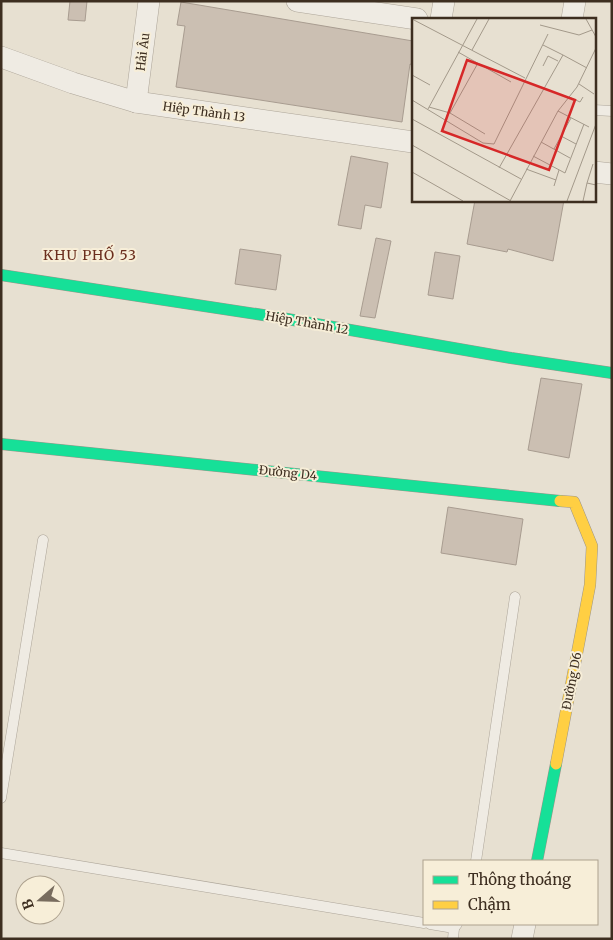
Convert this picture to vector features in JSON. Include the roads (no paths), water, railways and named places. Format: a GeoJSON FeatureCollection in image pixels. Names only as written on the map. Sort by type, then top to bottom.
{"type":"FeatureCollection","features":[{"type":"Feature","properties":{"kind":"street","name":"Hải Âu"},"geometry":{"type":"LineString","coordinates":[[136,102],[149,1]]}},
{"type":"Feature","properties":{"kind":"street"},"geometry":{"type":"LineString","coordinates":[[297,1],[324,3],[412,18]]}},
{"type":"Feature","properties":{"kind":"street"},"geometry":{"type":"LineString","coordinates":[[441,18],[444,1]]}},
{"type":"Feature","properties":{"kind":"street"},"geometry":{"type":"LineString","coordinates":[[572,18],[574,1]]}},
{"type":"Feature","properties":{"kind":"street","name":"Hiệp Thành 13"},"geometry":{"type":"LineString","coordinates":[[1,57],[73,83],[136,102],[412,142]]}},
{"type":"Feature","properties":{"kind":"street"},"geometry":{"type":"LineString","coordinates":[[596,172],[612,174]]}},
{"type":"Feature","properties":{"kind":"street","name":"Hiệp Thành 12"},"geometry":{"type":"LineString","coordinates":[[1,275],[285,319],[511,358],[612,373]]}},
{"type":"Feature","properties":{"kind":"street","name":"Đường D4"},"geometry":{"type":"LineString","coordinates":[[1,444],[574,502]]}},
{"type":"Feature","properties":{"kind":"street","name":"Đường D6"},"geometry":{"type":"LineString","coordinates":[[537,860],[590,585],[592,546],[574,502]]}},
{"type":"Feature","properties":{"kind":"street"},"geometry":{"type":"LineString","coordinates":[[522,939],[525,925]]}},
{"type":"Feature","properties":{"kind":"lane"},"geometry":{"type":"LineString","coordinates":[[596,110],[612,112]]}},
{"type":"Feature","properties":{"kind":"lane"},"geometry":{"type":"LineString","coordinates":[[1,798],[43,540]]}},
{"type":"Feature","properties":{"kind":"lane"},"geometry":{"type":"LineString","coordinates":[[476,860],[515,597]]}},
{"type":"Feature","properties":{"kind":"lane"},"geometry":{"type":"LineString","coordinates":[[1,853],[423,923]]}},
{"type":"Feature","properties":{"kind":"lane"},"geometry":{"type":"LineString","coordinates":[[442,925],[455,926],[453,939]]}},
{"type":"Feature","properties":{"kind":"district","name":"KHU PHỐ 53"},"geometry":{"type":"Point","coordinates":[90,255]}}]}
